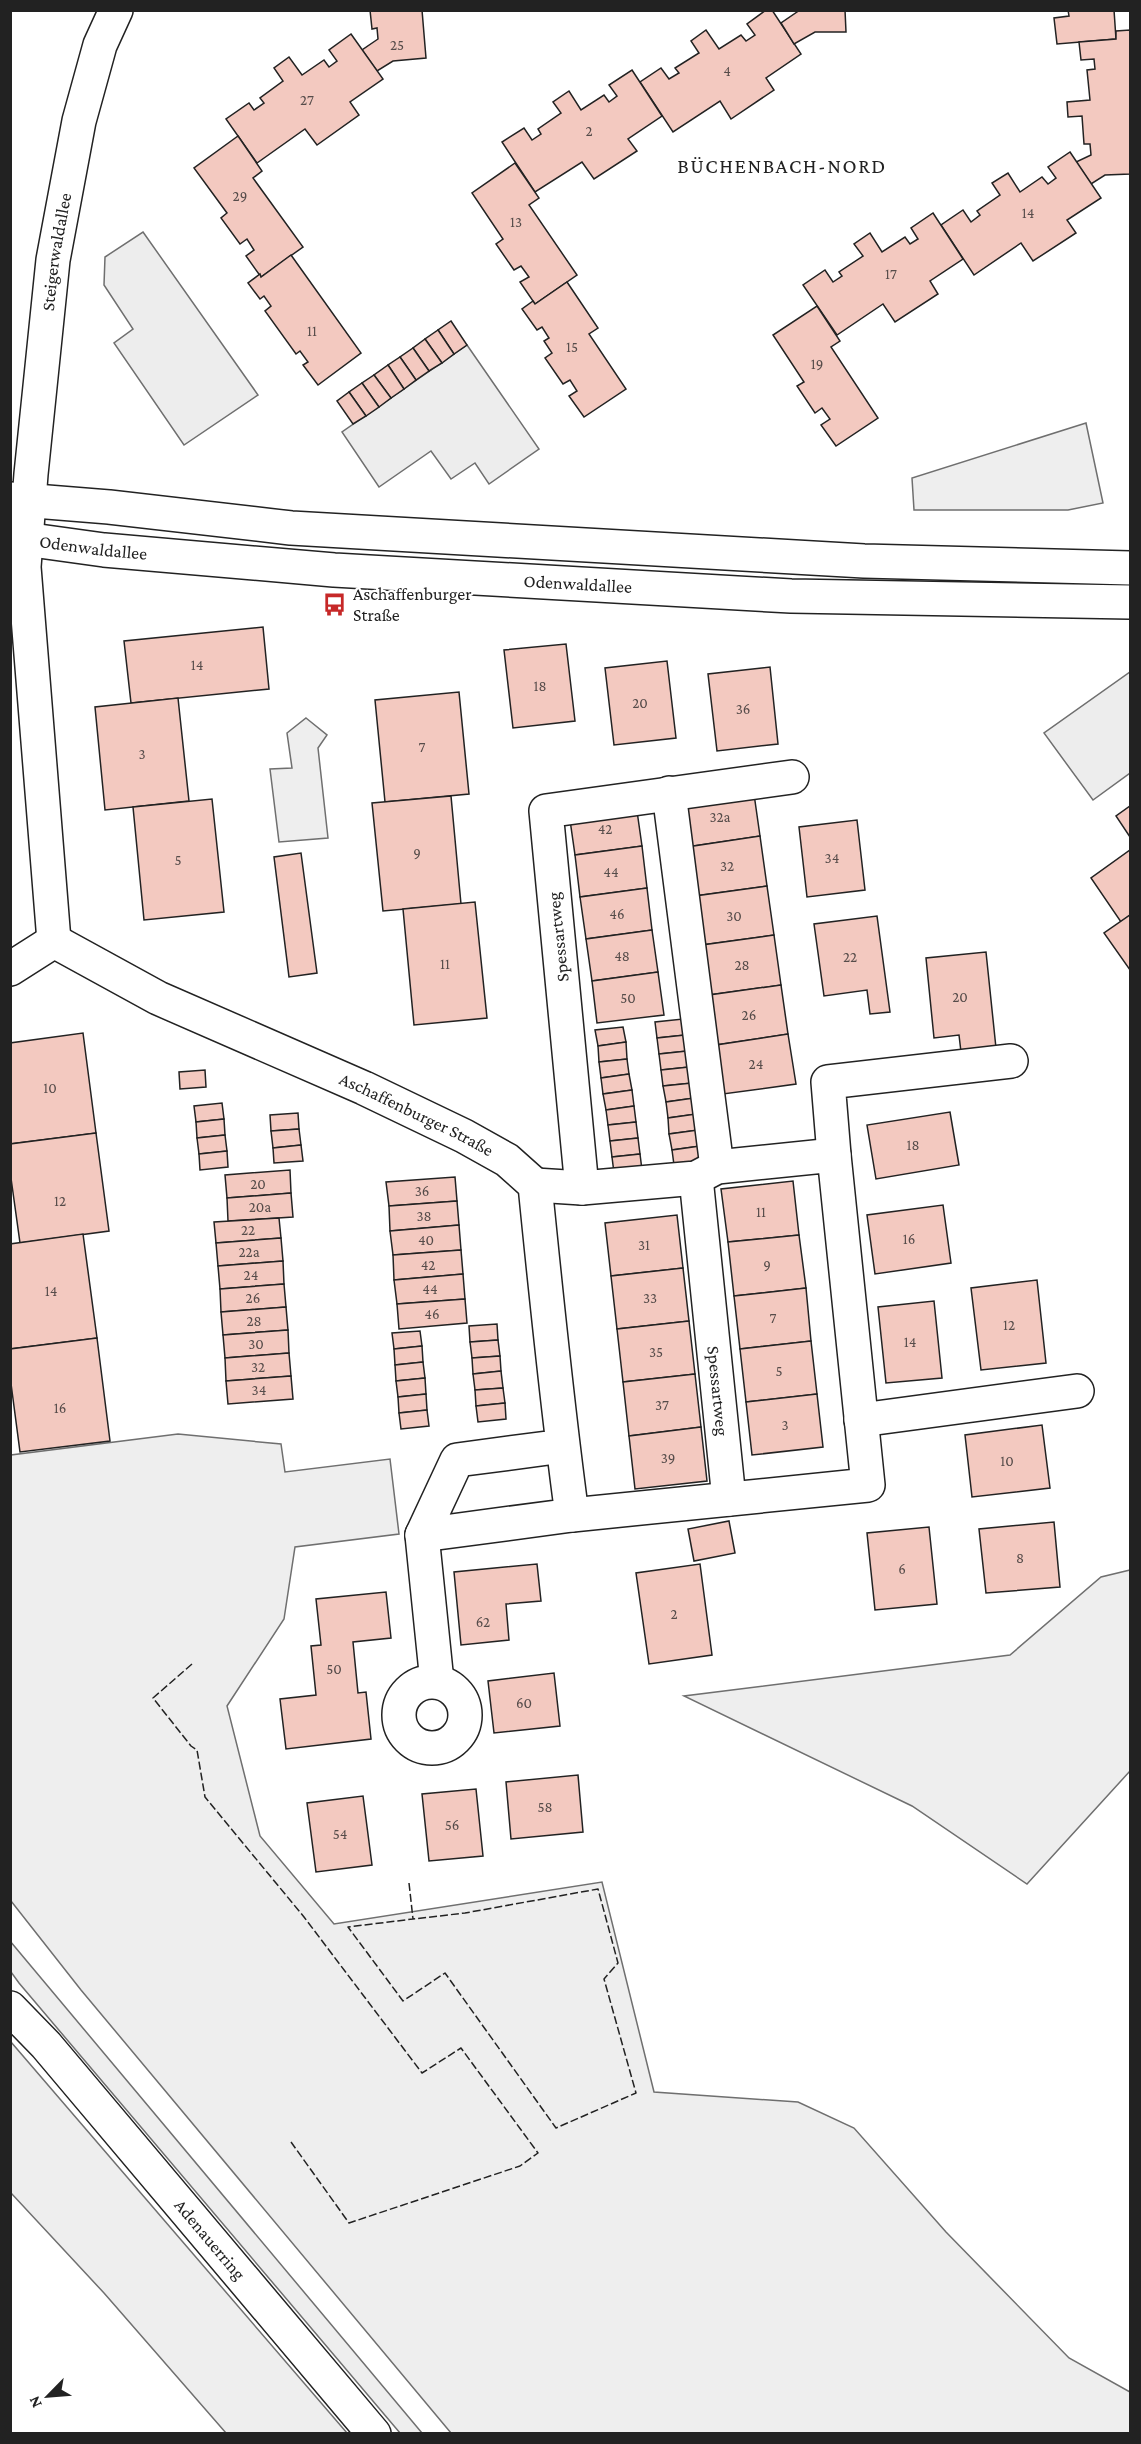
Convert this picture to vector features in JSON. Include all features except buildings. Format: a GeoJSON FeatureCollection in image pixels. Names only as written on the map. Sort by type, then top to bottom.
{"type":"FeatureCollection","features":[{"type":"Feature","properties":{"kind":"street","name":"Steigerwaldallee"},"geometry":{"type":"LineString","coordinates":[[20,500],[52,260],[79,121],[100,45],[116,10]]}},
{"type":"Feature","properties":{"kind":"street","name":"Odenwaldallee"},"geometry":{"type":"LineString","coordinates":[[20,500],[18,538],[104,550],[334,570],[791,596],[1131,602]]}},
{"type":"Feature","properties":{"kind":"street"},"geometry":{"type":"LineString","coordinates":[[20,500],[109,507],[291,528],[864,561],[1131,568]]}},
{"type":"Feature","properties":{"kind":"street"},"geometry":{"type":"LineString","coordinates":[[10,969],[54,940],[24,567],[18,538]]}},
{"type":"Feature","properties":{"kind":"street","name":"Spessartweg"},"geometry":{"type":"LineString","coordinates":[[582,1188],[546,811],[792,777]]}},
{"type":"Feature","properties":{"kind":"street","name":"Spessartweg"},"geometry":{"type":"LineString","coordinates":[[669,793],[706,1173],[729,1499]]}},
{"type":"Feature","properties":{"kind":"street","name":"Aschaffenburger Straße"},"geometry":{"type":"LineString","coordinates":[[54,940],[158,998],[364,1088],[464,1136],[507,1160],[535,1185]]}},
{"type":"Feature","properties":{"kind":"street"},"geometry":{"type":"LineString","coordinates":[[422,1535],[572,1515],[868,1485],[828,1082],[1011,1061]]}},
{"type":"Feature","properties":{"kind":"street"},"geometry":{"type":"LineString","coordinates":[[572,1515],[535,1185],[582,1188],[834,1155]]}},
{"type":"Feature","properties":{"kind":"street"},"geometry":{"type":"LineString","coordinates":[[861,1420],[1077,1391]]}},
{"type":"Feature","properties":{"kind":"street"},"geometry":{"type":"LineString","coordinates":[[437,1682],[422,1535],[457,1460],[563,1446]]}},
{"type":"Feature","properties":{"kind":"street","name":"Adenauerring"},"geometry":{"type":"LineString","coordinates":[[10,1994],[46,2045]]}},
{"type":"Feature","properties":{"kind":"street","name":"Adenauerring"},"geometry":{"type":"LineString","coordinates":[[10,2008],[46,2045],[374,2433]]}},
{"type":"Feature","properties":{"kind":"shaded area"},"geometry":{"type":"Polygon","coordinates":[[[143,232],[258,395],[184,445],[114,343],[133,329],[104,285],[105,257],[143,232]]]}},
{"type":"Feature","properties":{"kind":"shaded area"},"geometry":{"type":"Polygon","coordinates":[[[467,345],[539,449],[489,484],[475,463],[451,479],[431,451],[379,487],[342,432],[467,345]]]}},
{"type":"Feature","properties":{"kind":"shaded area"},"geometry":{"type":"Polygon","coordinates":[[[1086,423],[1103,503],[1068,510],[914,510],[912,478],[1086,423]]]}},
{"type":"Feature","properties":{"kind":"shaded area"},"geometry":{"type":"Polygon","coordinates":[[[1130,672],[1130,773],[1093,800],[1044,733],[1130,672]]]}},
{"type":"Feature","properties":{"kind":"shaded area"},"geometry":{"type":"Polygon","coordinates":[[[306,718],[327,735],[318,748],[328,838],[279,842],[270,769],[292,768],[287,733],[306,718]]]}},
{"type":"Feature","properties":{"kind":"shaded area"},"geometry":{"type":"Polygon","coordinates":[[[178,1434],[281,1444],[285,1472],[390,1459],[399,1534],[295,1547],[284,1619],[227,1706],[260,1836],[334,1924],[602,1882],[654,2092],[798,2102],[854,2128],[946,2232],[1069,2358],[1130,2392],[1130,2433],[451,2433],[81,1990],[11,1901],[11,1455],[178,1434]]]}},
{"type":"Feature","properties":{"kind":"shaded area"},"geometry":{"type":"Polygon","coordinates":[[[1130,1570],[1130,1771],[1027,1884],[912,1806],[684,1696],[1010,1655],[1101,1577],[1130,1570]]]}},
{"type":"Feature","properties":{"kind":"shaded area"},"geometry":{"type":"Polygon","coordinates":[[[10,1941],[422,2433],[400,2433],[19,1983],[11,1972],[10,1941]]]}},
{"type":"Feature","properties":{"kind":"shaded area"},"geometry":{"type":"Polygon","coordinates":[[[10,2042],[347,2433],[226,2433],[104,2293],[11,2193],[10,2042]]]}},
{"type":"Feature","properties":{"kind":"fence"},"geometry":{"type":"LineString","coordinates":[[192,1664],[153,1698],[191,1746],[197,1750],[205,1797],[304,1917],[422,2073],[461,2048],[538,2153],[520,2166],[349,2223],[291,2142]]}},
{"type":"Feature","properties":{"kind":"fence"},"geometry":{"type":"LineString","coordinates":[[409,1883],[413,1919],[348,1927],[403,2001],[445,1973],[556,2128],[636,2093],[604,1979],[618,1963],[598,1889],[465,1913],[413,1919]]}},
{"type":"Feature","properties":{"kind":"place","name":"Aschaffenburger Straße"},"geometry":{"type":"Point","coordinates":[335,604]}},
{"type":"Feature","properties":{"kind":"district","name":"BÜCHENBACH-NORD"},"geometry":{"type":"Point","coordinates":[782,166]}}]}
